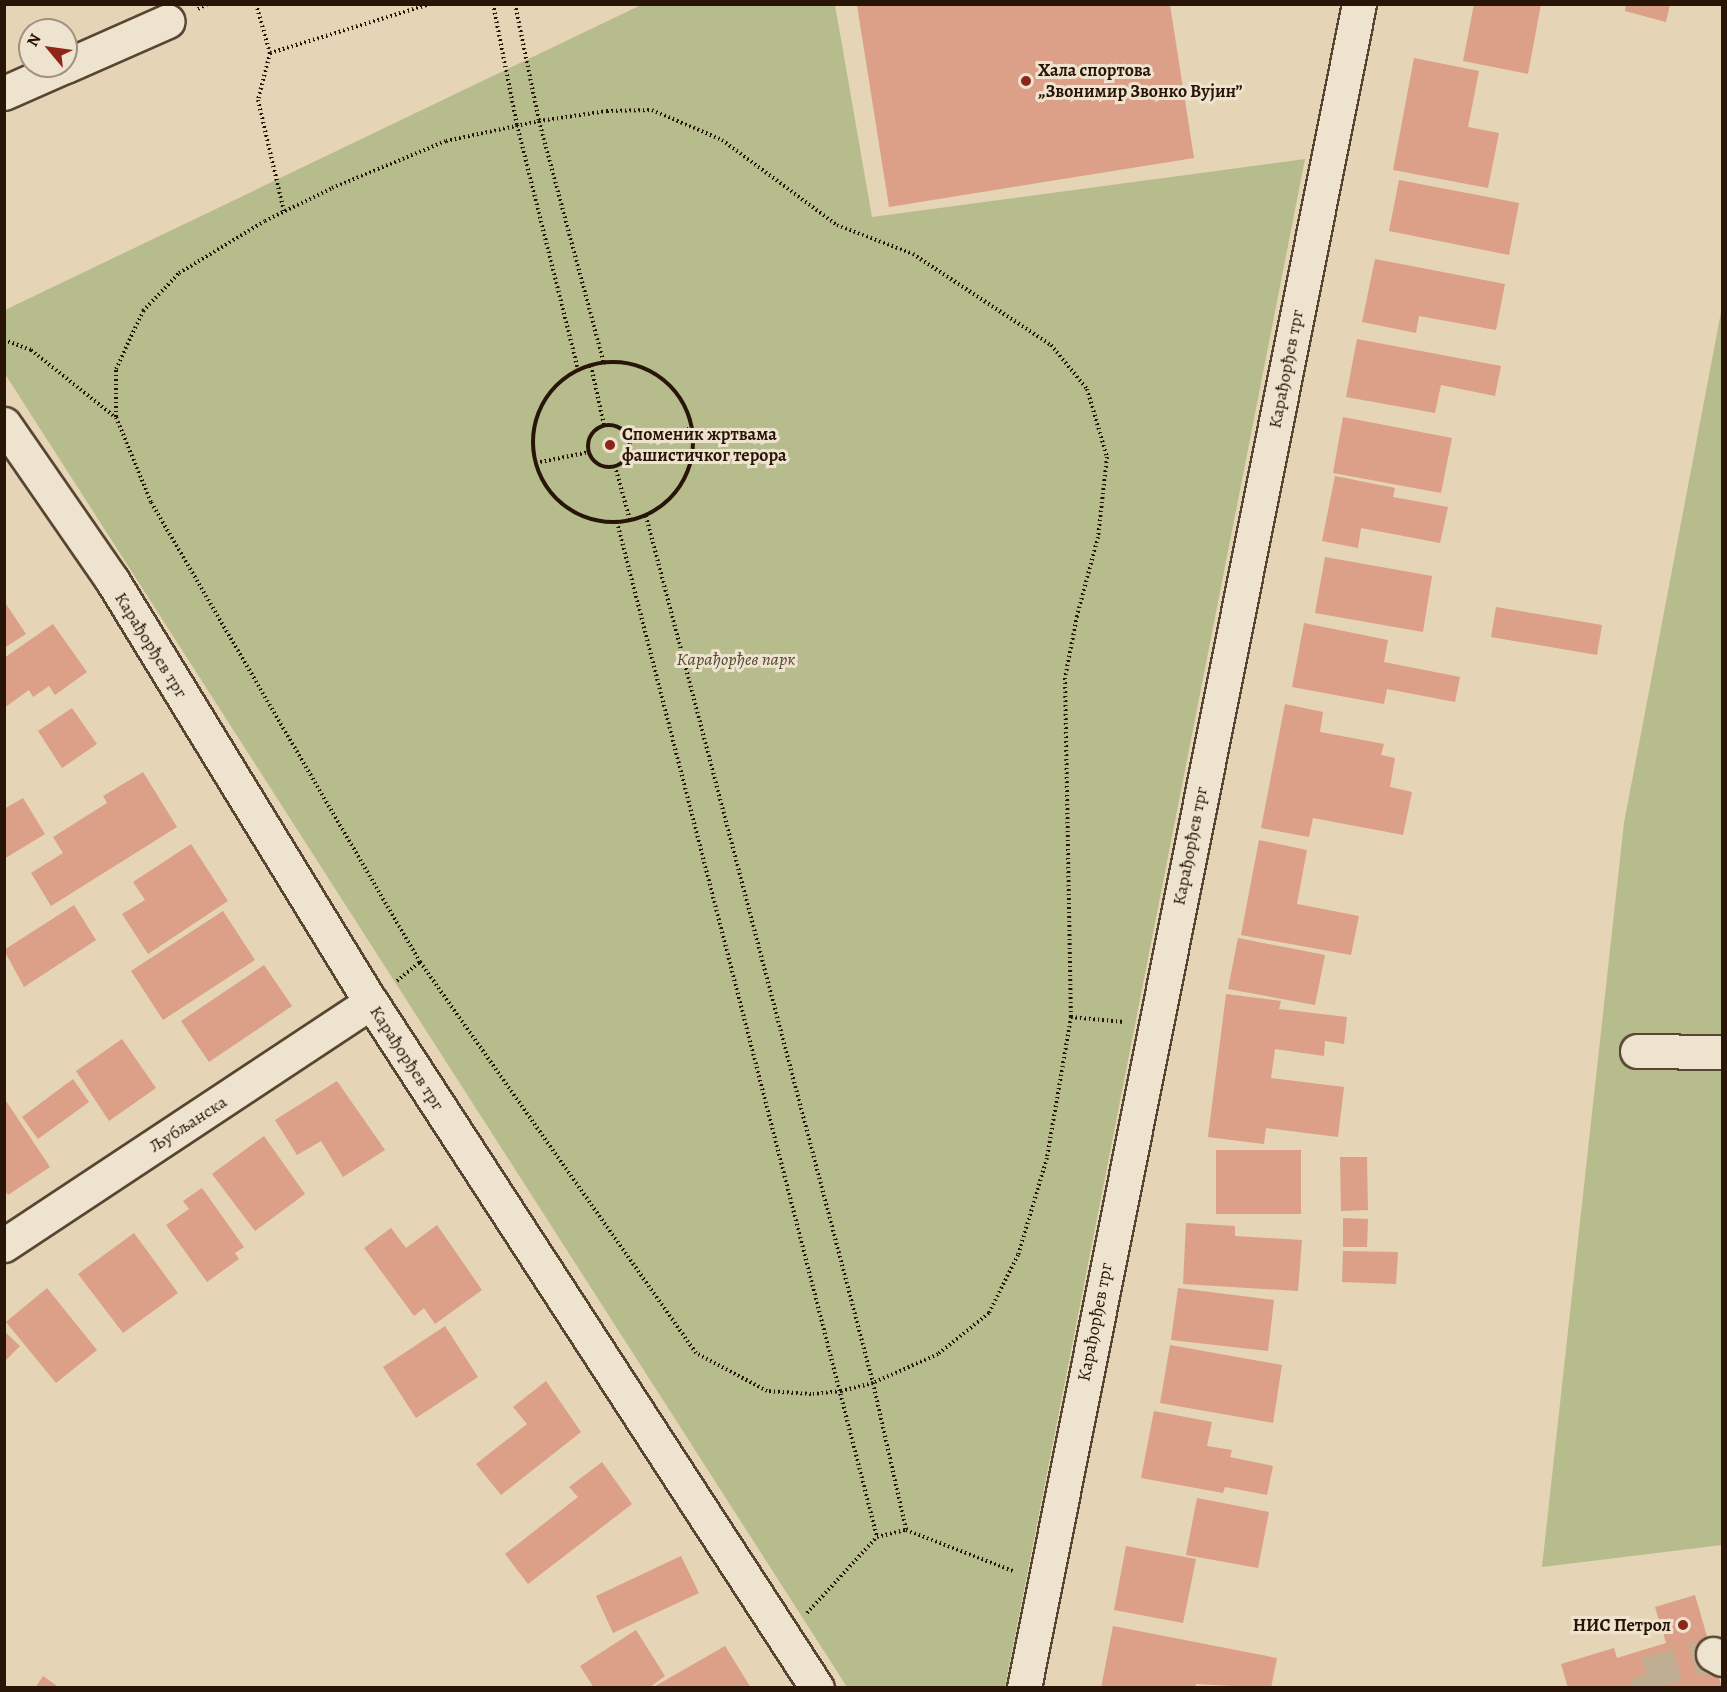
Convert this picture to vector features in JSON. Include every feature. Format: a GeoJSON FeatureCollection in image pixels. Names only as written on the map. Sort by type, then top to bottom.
{"type":"FeatureCollection","features":[{"type":"Feature","properties":{"kind":"street","name":"Карађорђев трг"},"geometry":{"type":"LineString","coordinates":[[1024,1688],[1043,1583],[1359,4]]}},
{"type":"Feature","properties":{"kind":"street"},"geometry":{"type":"LineString","coordinates":[[78,61],[168,21]]}},
{"type":"Feature","properties":{"kind":"street"},"geometry":{"type":"LineString","coordinates":[[4,93],[38,78]]}},
{"type":"Feature","properties":{"kind":"street","name":"Карађорђев трг"},"geometry":{"type":"LineString","coordinates":[[4,424],[112,580],[371,1002],[817,1688]]}},
{"type":"Feature","properties":{"kind":"street","name":"Љубљанска"},"geometry":{"type":"LineString","coordinates":[[4,1245],[371,1002]]}},
{"type":"Feature","properties":{"kind":"street"},"geometry":{"type":"LineString","coordinates":[[1637,1051],[1722,1052]]}},
{"type":"Feature","properties":{"kind":"path"},"geometry":{"type":"LineString","coordinates":[[256,4],[270,53],[258,100],[284,212]]}},
{"type":"Feature","properties":{"kind":"path"},"geometry":{"type":"LineString","coordinates":[[270,53],[430,4]]}},
{"type":"Feature","properties":{"kind":"path"},"geometry":{"type":"LineString","coordinates":[[493,4],[517,125],[578,370]]}},
{"type":"Feature","properties":{"kind":"path"},"geometry":{"type":"LineString","coordinates":[[515,4],[538,121],[604,364]]}},
{"type":"Feature","properties":{"kind":"path"},"geometry":{"type":"LineString","coordinates":[[652,110],[722,140],[837,225],[913,254],[1051,345],[1087,389],[1107,457],[1098,537],[1077,616],[1065,678],[1071,1017],[1047,1158],[1018,1256],[989,1313],[938,1354],[873,1383],[841,1391],[811,1394],[767,1391],[696,1353],[420,962],[151,502],[116,417],[116,369],[143,311],[180,273],[284,212],[446,141],[538,121],[607,111],[652,110]]}},
{"type":"Feature","properties":{"kind":"path"},"geometry":{"type":"LineString","coordinates":[[4,340],[31,350],[116,417]]}},
{"type":"Feature","properties":{"kind":"path"},"geometry":{"type":"LineString","coordinates":[[619,362],[644,368],[667,382],[683,403],[692,428],[693,455],[684,480],[668,501],[646,516],[617,522],[594,520],[570,510],[550,493],[536,463],[533,444],[537,417],[549,394],[578,370],[604,364],[619,362]]}},
{"type":"Feature","properties":{"kind":"path"},"geometry":{"type":"LineString","coordinates":[[591,366],[604,425]]}},
{"type":"Feature","properties":{"kind":"path"},"geometry":{"type":"LineString","coordinates":[[604,425],[618,426],[630,441],[628,456],[615,466],[597,464],[589,452],[589,438],[604,425]]}},
{"type":"Feature","properties":{"kind":"path"},"geometry":{"type":"LineString","coordinates":[[630,441],[692,428]]}},
{"type":"Feature","properties":{"kind":"path"},"geometry":{"type":"LineString","coordinates":[[536,463],[589,452]]}},
{"type":"Feature","properties":{"kind":"path"},"geometry":{"type":"LineString","coordinates":[[615,466],[630,520]]}},
{"type":"Feature","properties":{"kind":"path"},"geometry":{"type":"LineString","coordinates":[[646,516],[873,1383],[906,1530]]}},
{"type":"Feature","properties":{"kind":"path"},"geometry":{"type":"LineString","coordinates":[[617,522],[878,1537]]}},
{"type":"Feature","properties":{"kind":"path"},"geometry":{"type":"LineString","coordinates":[[1071,1017],[1155,1025]]}},
{"type":"Feature","properties":{"kind":"path"},"geometry":{"type":"LineString","coordinates":[[784,1637],[878,1537],[906,1530],[1043,1583]]}},
{"type":"Feature","properties":{"kind":"green space","name":"Карађорђев парк"},"geometry":{"type":"Polygon","coordinates":[[[641,5],[835,5],[872,217],[1305,159],[1005,1687],[847,1687],[5,374],[5,310],[641,5]]]}},
{"type":"Feature","properties":{"kind":"green space"},"geometry":{"type":"Polygon","coordinates":[[[1722,307],[1722,1545],[1542,1567],[1624,823],[1722,307]]]}},
{"type":"Feature","properties":{"kind":"building"},"geometry":{"type":"Polygon","coordinates":[[[1474,4],[1541,4],[1528,74],[1463,61],[1474,4]]]}},
{"type":"Feature","properties":{"kind":"building"},"geometry":{"type":"Polygon","coordinates":[[[1626,4],[1670,4],[1666,22],[1625,11],[1626,4]]]}},
{"type":"Feature","properties":{"kind":"building","name":"Хала спортова „Звонимир Звонко Вујин”"},"geometry":{"type":"Polygon","coordinates":[[[857,5],[1170,5],[1194,158],[889,207],[857,5]]]}},
{"type":"Feature","properties":{"kind":"building"},"geometry":{"type":"Polygon","coordinates":[[[1414,58],[1479,71],[1468,127],[1499,133],[1488,188],[1393,170],[1414,58]]]}},
{"type":"Feature","properties":{"kind":"building"},"geometry":{"type":"Polygon","coordinates":[[[1399,180],[1519,203],[1509,255],[1389,231],[1399,180]]]}},
{"type":"Feature","properties":{"kind":"building"},"geometry":{"type":"Polygon","coordinates":[[[1375,259],[1505,284],[1496,330],[1419,316],[1416,333],[1362,322],[1375,259]]]}},
{"type":"Feature","properties":{"kind":"building"},"geometry":{"type":"Polygon","coordinates":[[[1357,339],[1501,366],[1495,396],[1441,385],[1435,413],[1346,397],[1357,339]]]}},
{"type":"Feature","properties":{"kind":"building"},"geometry":{"type":"Polygon","coordinates":[[[1343,417],[1452,438],[1441,493],[1333,473],[1343,417]]]}},
{"type":"Feature","properties":{"kind":"building"},"geometry":{"type":"Polygon","coordinates":[[[1335,476],[1395,488],[1393,497],[1448,507],[1440,543],[1361,528],[1358,548],[1322,541],[1335,476]]]}},
{"type":"Feature","properties":{"kind":"building"},"geometry":{"type":"Polygon","coordinates":[[[1325,557],[1432,576],[1423,632],[1315,613],[1325,557]]]}},
{"type":"Feature","properties":{"kind":"building"},"geometry":{"type":"Polygon","coordinates":[[[4,601],[26,634],[4,648],[4,601]]]}},
{"type":"Feature","properties":{"kind":"building"},"geometry":{"type":"Polygon","coordinates":[[[1496,607],[1602,625],[1597,655],[1491,637],[1496,607]]]}},
{"type":"Feature","properties":{"kind":"building"},"geometry":{"type":"Polygon","coordinates":[[[1304,623],[1388,640],[1384,662],[1460,677],[1455,702],[1387,689],[1384,704],[1292,687],[1304,623]]]}},
{"type":"Feature","properties":{"kind":"building"},"geometry":{"type":"Polygon","coordinates":[[[53,624],[87,672],[55,695],[49,686],[33,697],[29,690],[4,708],[4,658],[53,624]]]}},
{"type":"Feature","properties":{"kind":"building"},"geometry":{"type":"Polygon","coordinates":[[[1285,704],[1323,712],[1320,732],[1384,744],[1381,755],[1395,758],[1390,787],[1412,792],[1403,835],[1313,818],[1309,837],[1261,828],[1285,704]]]}},
{"type":"Feature","properties":{"kind":"building"},"geometry":{"type":"Polygon","coordinates":[[[72,708],[97,744],[62,768],[38,731],[72,708]]]}},
{"type":"Feature","properties":{"kind":"building"},"geometry":{"type":"Polygon","coordinates":[[[143,772],[177,827],[51,906],[31,873],[63,853],[53,837],[107,803],[103,796],[143,772]]]}},
{"type":"Feature","properties":{"kind":"building"},"geometry":{"type":"Polygon","coordinates":[[[23,798],[45,834],[4,859],[4,809],[23,798]]]}},
{"type":"Feature","properties":{"kind":"building"},"geometry":{"type":"Polygon","coordinates":[[[1259,840],[1307,850],[1297,904],[1359,916],[1351,955],[1241,935],[1259,840]]]}},
{"type":"Feature","properties":{"kind":"building"},"geometry":{"type":"Polygon","coordinates":[[[191,844],[228,901],[148,954],[122,914],[145,900],[133,882],[191,844]]]}},
{"type":"Feature","properties":{"kind":"building"},"geometry":{"type":"Polygon","coordinates":[[[74,905],[96,940],[24,987],[4,950],[74,905]]]}},
{"type":"Feature","properties":{"kind":"building"},"geometry":{"type":"Polygon","coordinates":[[[223,911],[255,960],[163,1020],[131,971],[223,911]]]}},
{"type":"Feature","properties":{"kind":"building"},"geometry":{"type":"Polygon","coordinates":[[[1238,938],[1325,955],[1315,1005],[1228,989],[1238,938]]]}},
{"type":"Feature","properties":{"kind":"building"},"geometry":{"type":"Polygon","coordinates":[[[264,965],[292,1006],[209,1062],[181,1021],[264,965]]]}},
{"type":"Feature","properties":{"kind":"building"},"geometry":{"type":"Polygon","coordinates":[[[1226,994],[1281,1001],[1279,1009],[1347,1017],[1344,1044],[1325,1041],[1324,1056],[1275,1049],[1271,1078],[1344,1087],[1338,1137],[1266,1128],[1264,1144],[1208,1137],[1226,994]]]}},
{"type":"Feature","properties":{"kind":"building"},"geometry":{"type":"Polygon","coordinates":[[[122,1039],[156,1088],[109,1121],[76,1071],[122,1039]]]}},
{"type":"Feature","properties":{"kind":"building"},"geometry":{"type":"Polygon","coordinates":[[[73,1079],[89,1102],[38,1139],[22,1117],[73,1079]]]}},
{"type":"Feature","properties":{"kind":"building"},"geometry":{"type":"Polygon","coordinates":[[[337,1081],[385,1150],[343,1177],[321,1141],[297,1155],[275,1120],[337,1081]]]}},
{"type":"Feature","properties":{"kind":"building"},"geometry":{"type":"Polygon","coordinates":[[[4,1098],[50,1167],[8,1195],[4,1189],[4,1098]]]}},
{"type":"Feature","properties":{"kind":"building"},"geometry":{"type":"Polygon","coordinates":[[[264,1136],[305,1194],[255,1231],[212,1174],[264,1136]]]}},
{"type":"Feature","properties":{"kind":"building"},"geometry":{"type":"Polygon","coordinates":[[[1216,1150],[1301,1150],[1301,1214],[1216,1214],[1216,1150]]]}},
{"type":"Feature","properties":{"kind":"building"},"geometry":{"type":"Polygon","coordinates":[[[1340,1157],[1367,1157],[1368,1210],[1341,1211],[1340,1157]]]}},
{"type":"Feature","properties":{"kind":"building"},"geometry":{"type":"Polygon","coordinates":[[[202,1188],[244,1247],[235,1253],[239,1259],[207,1282],[166,1225],[189,1209],[183,1201],[202,1188]]]}},
{"type":"Feature","properties":{"kind":"building"},"geometry":{"type":"Polygon","coordinates":[[[1343,1218],[1368,1219],[1367,1247],[1343,1247],[1343,1218]]]}},
{"type":"Feature","properties":{"kind":"building"},"geometry":{"type":"Polygon","coordinates":[[[1186,1223],[1235,1226],[1235,1236],[1302,1240],[1298,1291],[1183,1284],[1186,1223]]]}},
{"type":"Feature","properties":{"kind":"building"},"geometry":{"type":"Polygon","coordinates":[[[437,1225],[482,1290],[435,1324],[424,1308],[414,1316],[364,1248],[391,1228],[406,1248],[437,1225]]]}},
{"type":"Feature","properties":{"kind":"building"},"geometry":{"type":"Polygon","coordinates":[[[134,1233],[178,1293],[123,1333],[78,1274],[134,1233]]]}},
{"type":"Feature","properties":{"kind":"building"},"geometry":{"type":"Polygon","coordinates":[[[1343,1251],[1398,1252],[1396,1284],[1342,1282],[1343,1251]]]}},
{"type":"Feature","properties":{"kind":"building"},"geometry":{"type":"Polygon","coordinates":[[[47,1288],[97,1350],[56,1383],[6,1322],[47,1288]]]}},
{"type":"Feature","properties":{"kind":"building"},"geometry":{"type":"Polygon","coordinates":[[[1178,1288],[1274,1300],[1268,1351],[1171,1340],[1178,1288]]]}},
{"type":"Feature","properties":{"kind":"building"},"geometry":{"type":"Polygon","coordinates":[[[445,1326],[478,1377],[416,1418],[383,1367],[445,1326]]]}},
{"type":"Feature","properties":{"kind":"building"},"geometry":{"type":"Polygon","coordinates":[[[4,1331],[20,1346],[4,1362],[4,1331]]]}},
{"type":"Feature","properties":{"kind":"building"},"geometry":{"type":"Polygon","coordinates":[[[1170,1345],[1282,1365],[1273,1423],[1160,1403],[1170,1345]]]}},
{"type":"Feature","properties":{"kind":"building"},"geometry":{"type":"Polygon","coordinates":[[[546,1381],[581,1432],[501,1495],[476,1464],[527,1424],[513,1407],[546,1381]]]}},
{"type":"Feature","properties":{"kind":"building"},"geometry":{"type":"Polygon","coordinates":[[[1154,1411],[1212,1422],[1207,1446],[1232,1450],[1230,1457],[1273,1466],[1267,1495],[1225,1487],[1223,1493],[1141,1478],[1154,1411]]]}},
{"type":"Feature","properties":{"kind":"building"},"geometry":{"type":"Polygon","coordinates":[[[602,1462],[632,1504],[528,1584],[505,1554],[578,1497],[569,1487],[602,1462]]]}},
{"type":"Feature","properties":{"kind":"building"},"geometry":{"type":"Polygon","coordinates":[[[1197,1498],[1269,1512],[1258,1568],[1186,1555],[1197,1498]]]}},
{"type":"Feature","properties":{"kind":"building"},"geometry":{"type":"Polygon","coordinates":[[[1126,1546],[1196,1559],[1183,1623],[1114,1610],[1126,1546]]]}},
{"type":"Feature","properties":{"kind":"building"},"geometry":{"type":"Polygon","coordinates":[[[681,1556],[699,1593],[613,1633],[596,1596],[681,1556]]]}},
{"type":"Feature","properties":{"kind":"building","name":"НИС Петрол"},"geometry":{"type":"Polygon","coordinates":[[[1695,1595],[1722,1688],[1568,1688],[1561,1664],[1614,1648],[1617,1658],[1666,1643],[1655,1607],[1695,1595]]]}},
{"type":"Feature","properties":{"kind":"building"},"geometry":{"type":"Polygon","coordinates":[[[1113,1626],[1277,1658],[1271,1688],[1196,1684],[1195,1688],[1101,1688],[1113,1626]]]}},
{"type":"Feature","properties":{"kind":"building"},"geometry":{"type":"Polygon","coordinates":[[[636,1630],[665,1676],[649,1688],[594,1688],[580,1666],[636,1630]]]}},
{"type":"Feature","properties":{"kind":"building"},"geometry":{"type":"Polygon","coordinates":[[[725,1646],[751,1688],[652,1688],[725,1646]]]}},
{"type":"Feature","properties":{"kind":"building"},"geometry":{"type":"Polygon","coordinates":[[[43,1676],[60,1688],[35,1688],[43,1676]]]}},
{"type":"Feature","properties":{"kind":"tunnel"},"geometry":{"type":"LineString","coordinates":[[1651,1688],[1646,1674],[1713,1654]]}},
{"type":"Feature","properties":{"kind":"place","name":"Хала спортова „Звонимир Звонко Вујин”"},"geometry":{"type":"Point","coordinates":[1026,81]}},
{"type":"Feature","properties":{"kind":"place","name":"Споменик жртвама фашистичког терора"},"geometry":{"type":"Point","coordinates":[610,445]}},
{"type":"Feature","properties":{"kind":"place","name":"НИС Петрол"},"geometry":{"type":"Point","coordinates":[1683,1625]}}]}
